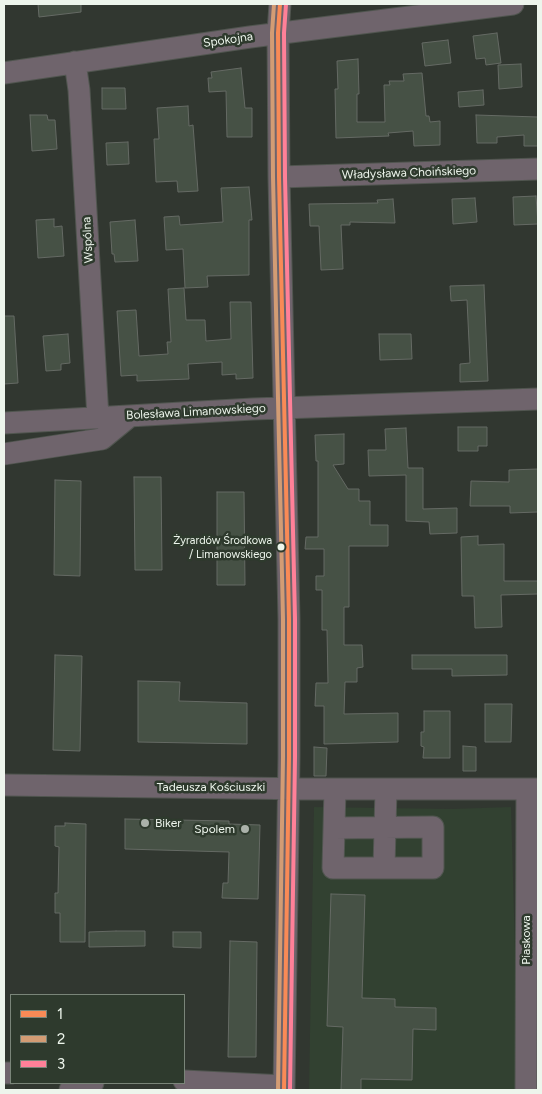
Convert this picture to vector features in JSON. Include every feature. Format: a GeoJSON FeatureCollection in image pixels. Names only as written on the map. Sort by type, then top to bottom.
{"type":"FeatureCollection","features":[{"type":"Feature","properties":{"kind":"street"},"geometry":{"type":"LineString","coordinates":[[185,1080],[284,1088],[289,788],[289,619],[279,176],[278,33],[280,4]]}},
{"type":"Feature","properties":{"kind":"street","name":"Spokojna"},"geometry":{"type":"LineString","coordinates":[[4,73],[278,33],[513,4]]}},
{"type":"Feature","properties":{"kind":"street","name":"Wspólna"},"geometry":{"type":"LineString","coordinates":[[76,62],[98,418]]}},
{"type":"Feature","properties":{"kind":"street","name":"Władysława Choińskiego"},"geometry":{"type":"LineString","coordinates":[[279,176],[538,169]]}},
{"type":"Feature","properties":{"kind":"street","name":"Bolesława Limanowskiego"},"geometry":{"type":"LineString","coordinates":[[4,423],[284,408],[538,399]]}},
{"type":"Feature","properties":{"kind":"street"},"geometry":{"type":"LineString","coordinates":[[4,454],[102,439],[130,416]]}},
{"type":"Feature","properties":{"kind":"street","name":"Tadeusza Kościuszki"},"geometry":{"type":"LineString","coordinates":[[4,785],[533,789]]}},
{"type":"Feature","properties":{"kind":"street"},"geometry":{"type":"LineString","coordinates":[[334,828],[433,827],[433,868],[333,868],[334,828],[335,789]]}},
{"type":"Feature","properties":{"kind":"street"},"geometry":{"type":"LineString","coordinates":[[384,868],[386,789]]}},
{"type":"Feature","properties":{"kind":"street","name":"Piaskowa"},"geometry":{"type":"LineString","coordinates":[[526,1090],[533,789]]}},
{"type":"Feature","properties":{"kind":"street"},"geometry":{"type":"LineString","coordinates":[[70,1090],[90,1084]]}},
{"type":"Feature","properties":{"kind":"shaded area"},"geometry":{"type":"Polygon","coordinates":[[[314,807],[452,809],[511,807],[519,1090],[309,1090],[314,807]]]}},
{"type":"Feature","properties":{"kind":"building"},"geometry":{"type":"Polygon","coordinates":[[[38,4],[81,4],[81,12],[39,17],[38,4]]]}},
{"type":"Feature","properties":{"kind":"building"},"geometry":{"type":"Polygon","coordinates":[[[497,33],[501,63],[486,65],[485,58],[476,59],[473,36],[497,33]]]}},
{"type":"Feature","properties":{"kind":"building"},"geometry":{"type":"Polygon","coordinates":[[[448,40],[451,63],[425,66],[422,43],[448,40]]]}},
{"type":"Feature","properties":{"kind":"building"},"geometry":{"type":"Polygon","coordinates":[[[358,59],[359,94],[357,94],[357,122],[385,122],[384,85],[390,85],[389,81],[404,81],[403,74],[422,73],[426,116],[429,116],[430,122],[440,121],[440,145],[414,146],[413,131],[388,133],[389,136],[336,138],[335,89],[338,89],[337,61],[358,59]]]}},
{"type":"Feature","properties":{"kind":"building"},"geometry":{"type":"Polygon","coordinates":[[[521,64],[522,87],[499,89],[498,65],[521,64]]]}},
{"type":"Feature","properties":{"kind":"building"},"geometry":{"type":"Polygon","coordinates":[[[241,68],[245,108],[252,108],[252,137],[227,137],[226,91],[209,92],[208,78],[212,78],[211,72],[241,68]]]}},
{"type":"Feature","properties":{"kind":"building"},"geometry":{"type":"Polygon","coordinates":[[[102,88],[125,88],[126,109],[102,109],[102,88]]]}},
{"type":"Feature","properties":{"kind":"building"},"geometry":{"type":"Polygon","coordinates":[[[483,90],[484,105],[459,107],[458,92],[483,90]]]}},
{"type":"Feature","properties":{"kind":"building"},"geometry":{"type":"Polygon","coordinates":[[[188,106],[189,126],[193,125],[198,191],[178,192],[177,181],[156,182],[154,139],[159,139],[157,108],[188,106]]]}},
{"type":"Feature","properties":{"kind":"building"},"geometry":{"type":"Polygon","coordinates":[[[30,115],[47,115],[48,120],[55,120],[57,149],[32,151],[30,115]]]}},
{"type":"Feature","properties":{"kind":"building"},"geometry":{"type":"Polygon","coordinates":[[[476,115],[538,117],[538,146],[524,146],[524,135],[497,137],[497,143],[477,143],[476,115]]]}},
{"type":"Feature","properties":{"kind":"building"},"geometry":{"type":"Polygon","coordinates":[[[128,142],[129,164],[107,165],[106,143],[128,142]]]}},
{"type":"Feature","properties":{"kind":"building"},"geometry":{"type":"Polygon","coordinates":[[[249,187],[252,220],[249,220],[249,275],[207,276],[208,287],[185,288],[183,249],[166,250],[164,217],[179,216],[180,225],[223,222],[221,188],[249,187]]]}},
{"type":"Feature","properties":{"kind":"building"},"geometry":{"type":"Polygon","coordinates":[[[536,196],[538,224],[514,225],[513,197],[536,196]]]}},
{"type":"Feature","properties":{"kind":"building"},"geometry":{"type":"Polygon","coordinates":[[[475,198],[477,222],[453,224],[452,199],[475,198]]]}},
{"type":"Feature","properties":{"kind":"building"},"geometry":{"type":"Polygon","coordinates":[[[393,199],[395,223],[350,222],[350,225],[341,225],[343,269],[321,270],[319,226],[310,226],[309,204],[378,203],[377,200],[393,199]]]}},
{"type":"Feature","properties":{"kind":"building"},"geometry":{"type":"Polygon","coordinates":[[[54,219],[54,227],[62,226],[64,256],[38,258],[36,220],[54,219]]]}},
{"type":"Feature","properties":{"kind":"building"},"geometry":{"type":"Polygon","coordinates":[[[135,220],[138,261],[115,262],[114,254],[112,254],[110,222],[135,220]]]}},
{"type":"Feature","properties":{"kind":"building"},"geometry":{"type":"Polygon","coordinates":[[[484,285],[488,381],[460,382],[460,364],[470,363],[467,300],[451,301],[450,286],[484,285]]]}},
{"type":"Feature","properties":{"kind":"building"},"geometry":{"type":"Polygon","coordinates":[[[184,288],[186,320],[205,320],[206,341],[231,339],[230,302],[251,302],[253,378],[236,379],[236,374],[222,375],[222,362],[188,364],[189,379],[137,381],[137,375],[121,376],[117,311],[136,310],[139,356],[168,354],[167,342],[171,342],[168,289],[184,288]]]}},
{"type":"Feature","properties":{"kind":"building"},"geometry":{"type":"Polygon","coordinates":[[[4,316],[14,316],[18,383],[4,384],[4,316]]]}},
{"type":"Feature","properties":{"kind":"building"},"geometry":{"type":"Polygon","coordinates":[[[68,334],[70,363],[61,364],[61,370],[46,371],[43,336],[68,334]]]}},
{"type":"Feature","properties":{"kind":"building"},"geometry":{"type":"Polygon","coordinates":[[[379,334],[411,334],[412,359],[380,360],[379,334]]]}},
{"type":"Feature","properties":{"kind":"building"},"geometry":{"type":"Polygon","coordinates":[[[458,427],[487,427],[487,446],[478,446],[478,451],[458,451],[458,427]]]}},
{"type":"Feature","properties":{"kind":"building"},"geometry":{"type":"Polygon","coordinates":[[[406,428],[408,468],[423,468],[423,509],[457,508],[457,533],[430,534],[429,522],[406,521],[406,475],[369,476],[368,450],[386,450],[385,429],[406,428]]]}},
{"type":"Feature","properties":{"kind":"building"},"geometry":{"type":"Polygon","coordinates":[[[344,434],[344,464],[333,465],[348,489],[359,489],[359,501],[370,501],[370,525],[388,525],[388,546],[349,546],[349,607],[344,607],[344,645],[362,645],[363,667],[357,668],[357,682],[345,682],[344,714],[398,713],[398,742],[324,744],[324,706],[315,706],[316,683],[328,683],[327,630],[322,630],[322,590],[316,590],[316,576],[324,576],[324,549],[305,549],[306,537],[318,537],[318,461],[316,461],[315,435],[344,434]]]}},
{"type":"Feature","properties":{"kind":"building"},"geometry":{"type":"Polygon","coordinates":[[[538,469],[538,512],[510,513],[510,506],[470,506],[471,481],[509,482],[509,470],[538,469]]]}},
{"type":"Feature","properties":{"kind":"building"},"geometry":{"type":"Polygon","coordinates":[[[134,477],[161,477],[162,570],[135,570],[134,477]]]}},
{"type":"Feature","properties":{"kind":"building"},"geometry":{"type":"Polygon","coordinates":[[[55,480],[81,481],[80,576],[54,575],[55,480]]]}},
{"type":"Feature","properties":{"kind":"building"},"geometry":{"type":"Polygon","coordinates":[[[217,492],[244,492],[245,585],[217,585],[217,492]]]}},
{"type":"Feature","properties":{"kind":"building"},"geometry":{"type":"Polygon","coordinates":[[[478,536],[478,545],[504,544],[504,581],[538,581],[538,594],[501,595],[502,627],[475,628],[474,596],[462,596],[461,537],[478,536]]]}},
{"type":"Feature","properties":{"kind":"building"},"geometry":{"type":"Polygon","coordinates":[[[55,655],[82,656],[80,751],[53,750],[55,655]]]}},
{"type":"Feature","properties":{"kind":"building"},"geometry":{"type":"Polygon","coordinates":[[[412,655],[507,655],[507,675],[452,676],[452,669],[412,669],[412,655]]]}},
{"type":"Feature","properties":{"kind":"building"},"geometry":{"type":"Polygon","coordinates":[[[138,681],[180,682],[179,701],[247,703],[247,744],[138,742],[138,681]]]}},
{"type":"Feature","properties":{"kind":"building"},"geometry":{"type":"Polygon","coordinates":[[[485,704],[512,704],[511,742],[485,742],[485,704]]]}},
{"type":"Feature","properties":{"kind":"building"},"geometry":{"type":"Polygon","coordinates":[[[424,711],[450,711],[450,758],[423,758],[424,747],[421,746],[421,732],[424,732],[424,711]]]}},
{"type":"Feature","properties":{"kind":"building"},"geometry":{"type":"Polygon","coordinates":[[[463,746],[476,747],[476,771],[463,771],[463,746]]]}},
{"type":"Feature","properties":{"kind":"building"},"geometry":{"type":"Polygon","coordinates":[[[314,747],[327,748],[326,776],[314,776],[314,747]]]}},
{"type":"Feature","properties":{"kind":"building"},"geometry":{"type":"Polygon","coordinates":[[[125,819],[229,821],[229,824],[260,825],[258,899],[222,898],[223,883],[228,883],[229,852],[125,849],[125,819]]]}},
{"type":"Feature","properties":{"kind":"building"},"geometry":{"type":"Polygon","coordinates":[[[65,823],[86,824],[85,942],[60,942],[60,913],[55,913],[55,893],[58,893],[59,847],[55,846],[55,826],[65,826],[65,823]]]}},
{"type":"Feature","properties":{"kind":"building"},"geometry":{"type":"Polygon","coordinates":[[[331,894],[365,895],[362,998],[395,999],[395,1007],[436,1008],[436,1030],[413,1029],[412,1080],[361,1079],[361,1090],[341,1090],[343,1027],[327,1026],[331,894]]]}},
{"type":"Feature","properties":{"kind":"building"},"geometry":{"type":"Polygon","coordinates":[[[145,931],[145,946],[89,947],[89,932],[145,931]]]}},
{"type":"Feature","properties":{"kind":"building"},"geometry":{"type":"Polygon","coordinates":[[[173,932],[201,932],[201,948],[173,947],[173,932]]]}},
{"type":"Feature","properties":{"kind":"building"},"geometry":{"type":"Polygon","coordinates":[[[230,941],[257,942],[256,1057],[228,1057],[230,941]]]}},
{"type":"Feature","properties":{"kind":"transit line","name":"2"},"geometry":{"type":"LineString","coordinates":[[274,4],[272,33],[273,177],[283,619],[278,1090]]}},
{"type":"Feature","properties":{"kind":"transit line","name":"1"},"geometry":{"type":"LineString","coordinates":[[280,4],[278,33],[279,177],[289,619],[284,1090]]}},
{"type":"Feature","properties":{"kind":"transit line","name":"3"},"geometry":{"type":"LineString","coordinates":[[286,4],[284,33],[285,177],[295,619],[290,1090]]}},
{"type":"Feature","properties":{"kind":"place","name":"Żyrardów Środkowa / Limanowskiego"},"geometry":{"type":"Point","coordinates":[281,547]}},
{"type":"Feature","properties":{"kind":"place","name":"Biker"},"geometry":{"type":"Point","coordinates":[145,823]}},
{"type":"Feature","properties":{"kind":"place","name":"Spolem"},"geometry":{"type":"Point","coordinates":[245,829]}}]}
